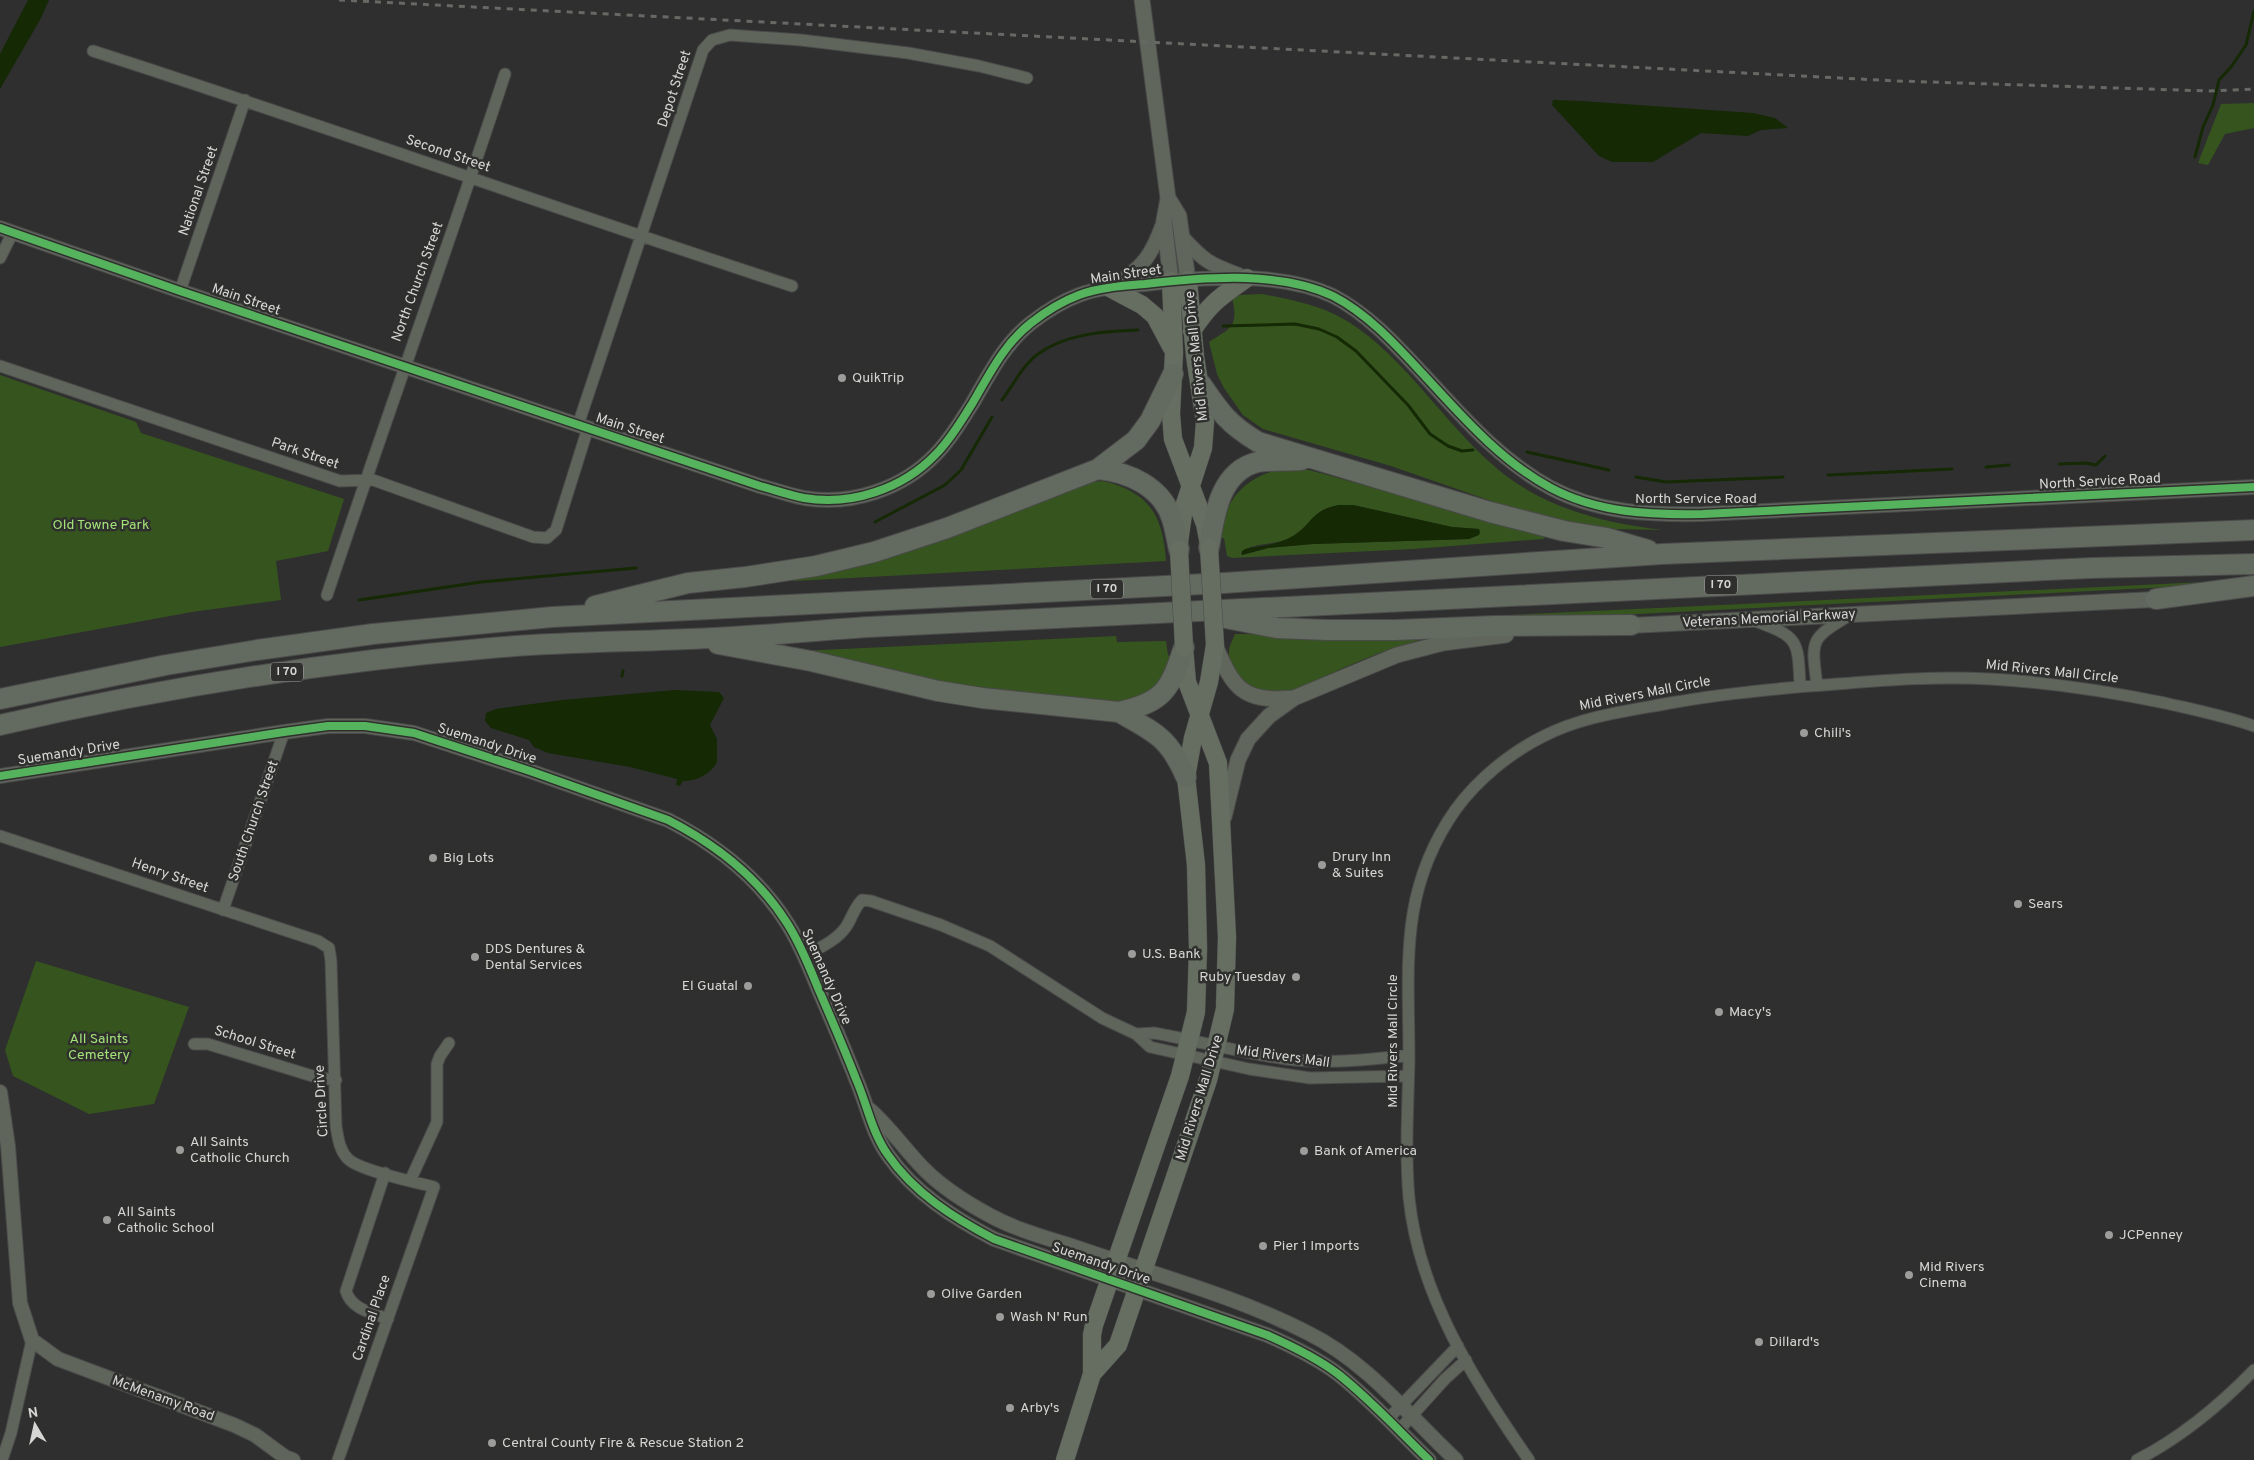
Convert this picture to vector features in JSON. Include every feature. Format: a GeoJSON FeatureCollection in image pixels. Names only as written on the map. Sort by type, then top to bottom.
{"type":"FeatureCollection","features":[{"type":"Feature","properties":{"kind":"highway"},"geometry":{"type":"LineString","coordinates":[[552,617],[688,583],[745,577],[816,566],[874,552],[947,528],[1098,469],[1136,440],[1150,421],[1173,374]]}},
{"type":"Feature","properties":{"kind":"highway"},"geometry":{"type":"LineString","coordinates":[[1201,384],[1219,411],[1236,429],[1258,442],[1490,512],[1564,531],[1607,538],[1662,554]]}},
{"type":"Feature","properties":{"kind":"highway"},"geometry":{"type":"LineString","coordinates":[[1209,548],[1218,501],[1223,490],[1239,472],[1257,462],[1310,459]]}},
{"type":"Feature","properties":{"kind":"highway"},"geometry":{"type":"LineString","coordinates":[[1098,469],[1127,474],[1148,486],[1161,498],[1172,517],[1179,550]]}},
{"type":"Feature","properties":{"kind":"highway","name":"I 70"},"geometry":{"type":"LineString","coordinates":[[0,699],[166,665],[257,650],[373,634],[552,617],[1214,583],[1662,554],[2254,530]]}},
{"type":"Feature","properties":{"kind":"highway","name":"I 70"},"geometry":{"type":"LineString","coordinates":[[0,725],[178,689],[372,660],[547,644],[691,639],[869,626],[2082,568],[2254,564]]}},
{"type":"Feature","properties":{"kind":"highway"},"geometry":{"type":"LineString","coordinates":[[2156,599],[2254,586]]}},
{"type":"Feature","properties":{"kind":"highway"},"geometry":{"type":"LineString","coordinates":[[1188,611],[1277,628],[1328,630],[1405,630],[1494,626],[1631,626]]}},
{"type":"Feature","properties":{"kind":"highway"},"geometry":{"type":"LineString","coordinates":[[691,639],[811,661],[938,691],[1119,712],[1140,707],[1163,694],[1173,678],[1184,647]]}},
{"type":"Feature","properties":{"kind":"highway"},"geometry":{"type":"LineString","coordinates":[[1119,712],[1154,731],[1178,758],[1186,777]]}},
{"type":"Feature","properties":{"kind":"main road","name":"Mid Rivers Mall Drive"},"geometry":{"type":"LineString","coordinates":[[1092,1374],[1118,1345],[1143,1271],[1215,1053],[1225,1009],[1227,974],[1218,763],[1186,682],[1179,550],[1180,526],[1202,448],[1205,422],[1192,331],[1164,220],[1168,198],[1142,0]]}},
{"type":"Feature","properties":{"kind":"main road","name":"Mid Rivers Mall Drive"},"geometry":{"type":"LineString","coordinates":[[1065,1460],[1092,1374],[1092,1335],[1180,1076],[1196,1012],[1198,949],[1196,865],[1186,777],[1209,682],[1215,645],[1209,548],[1205,524],[1173,439],[1170,414],[1182,237],[1179,216],[1168,198]]}},
{"type":"Feature","properties":{"kind":"main road"},"geometry":{"type":"LineString","coordinates":[[1192,331],[1206,309],[1216,299],[1247,278]]}},
{"type":"Feature","properties":{"kind":"main road"},"geometry":{"type":"LineString","coordinates":[[1110,288],[1142,305],[1155,316],[1174,353]]}},
{"type":"Feature","properties":{"kind":"main road","name":"Veterans Memorial Parkway"},"geometry":{"type":"LineString","coordinates":[[1222,825],[1238,760],[1248,739],[1268,716],[1294,698],[1397,655],[1443,643],[1490,636],[1631,626],[2156,599],[2254,596]]}},
{"type":"Feature","properties":{"kind":"main road","name":"Veterans Memorial Parkway"},"geometry":{"type":"LineString","coordinates":[[1215,645],[1226,671],[1240,689],[1253,696],[1270,700],[1294,698]]}},
{"type":"Feature","properties":{"kind":"street","name":"Depot Street"},"geometry":{"type":"LineString","coordinates":[[583,427],[703,50],[712,40],[730,35],[801,40],[908,53],[979,66],[1027,78]]}},
{"type":"Feature","properties":{"kind":"street","name":"Second Street"},"geometry":{"type":"LineString","coordinates":[[93,51],[245,100],[642,237],[792,286]]}},
{"type":"Feature","properties":{"kind":"street","name":"North Church Street"},"geometry":{"type":"LineString","coordinates":[[326,595],[404,366],[472,178],[505,74]]}},
{"type":"Feature","properties":{"kind":"street","name":"National Street"},"geometry":{"type":"LineString","coordinates":[[180,291],[245,100]]}},
{"type":"Feature","properties":{"kind":"street"},"geometry":{"type":"LineString","coordinates":[[1110,288],[1133,274],[1146,261],[1154,249],[1164,220]]}},
{"type":"Feature","properties":{"kind":"street","name":"Main Street"},"geometry":{"type":"LineString","coordinates":[[6,230],[180,291],[760,486],[802,498],[832,500],[866,495],[904,479],[923,466],[935,455],[955,430],[1001,356],[1029,324],[1078,295],[1110,288],[1180,281]]}},
{"type":"Feature","properties":{"kind":"street"},"geometry":{"type":"LineString","coordinates":[[0,258],[6,230]]}},
{"type":"Feature","properties":{"kind":"street"},"geometry":{"type":"LineString","coordinates":[[1182,237],[1205,260],[1216,267],[1247,278]]}},
{"type":"Feature","properties":{"kind":"street","name":"North Service Road"},"geometry":{"type":"LineString","coordinates":[[1180,281],[1247,278],[1286,282],[1333,296],[1363,316],[1397,346],[1456,410],[1491,445],[1520,469],[1553,489],[1584,502],[1620,511],[1653,515],[1703,514],[2254,487]]}},
{"type":"Feature","properties":{"kind":"street","name":"Park Street"},"geometry":{"type":"LineString","coordinates":[[0,366],[340,482],[373,480],[533,537],[547,538],[556,530],[583,427]]}},
{"type":"Feature","properties":{"kind":"street"},"geometry":{"type":"LineString","coordinates":[[1817,685],[1814,646],[1818,636],[1822,631],[1850,615]]}},
{"type":"Feature","properties":{"kind":"street"},"geometry":{"type":"LineString","coordinates":[[1751,620],[1781,630],[1792,638],[1798,649],[1800,686]]}},
{"type":"Feature","properties":{"kind":"street","name":"Mid Rivers Mall Circle"},"geometry":{"type":"LineString","coordinates":[[1529,1460],[1466,1360],[1441,1314],[1427,1278],[1413,1222],[1407,1169],[1409,941],[1415,899],[1422,874],[1443,830],[1458,807],[1477,785],[1522,748],[1544,736],[1587,720],[1697,698],[1800,686],[1938,678],[1989,679],[2051,684],[2132,696],[2254,726]]}},
{"type":"Feature","properties":{"kind":"street","name":"Suemandy Drive"},"geometry":{"type":"LineString","coordinates":[[0,776],[284,732],[328,726],[365,726],[414,733],[530,771],[668,820],[699,836],[748,875],[787,923],[805,956],[869,1109],[875,1133],[888,1156],[904,1175],[927,1197],[954,1217],[994,1239],[1267,1335],[1292,1346],[1338,1374],[1388,1419],[1429,1460]]}},
{"type":"Feature","properties":{"kind":"street","name":"South Church Street"},"geometry":{"type":"LineString","coordinates":[[223,910],[284,732]]}},
{"type":"Feature","properties":{"kind":"street","name":"Henry Street"},"geometry":{"type":"LineString","coordinates":[[0,836],[132,878],[318,941],[329,948]]}},
{"type":"Feature","properties":{"kind":"street"},"geometry":{"type":"LineString","coordinates":[[805,956],[837,937],[845,928],[856,906],[862,900],[871,901],[941,925],[990,946],[1102,1018],[1136,1034],[1150,1047],[1187,1048],[1215,1053]]}},
{"type":"Feature","properties":{"kind":"street","name":"Circle Drive"},"geometry":{"type":"LineString","coordinates":[[329,948],[336,1080],[336,1126],[340,1146],[348,1159],[385,1173],[434,1187]]}},
{"type":"Feature","properties":{"kind":"street"},"geometry":{"type":"LineString","coordinates":[[1136,1034],[1154,1033],[1187,1048]]}},
{"type":"Feature","properties":{"kind":"street"},"geometry":{"type":"LineString","coordinates":[[410,1181],[435,1127],[437,1115],[437,1064],[449,1043]]}},
{"type":"Feature","properties":{"kind":"street","name":"School Street"},"geometry":{"type":"LineString","coordinates":[[194,1044],[208,1044],[319,1078],[336,1080]]}},
{"type":"Feature","properties":{"kind":"street","name":"Mid Rivers Mall"},"geometry":{"type":"LineString","coordinates":[[1187,1048],[1215,1053],[1329,1062],[1361,1061],[1409,1055]]}},
{"type":"Feature","properties":{"kind":"street","name":"Mid Rivers Mall"},"geometry":{"type":"LineString","coordinates":[[1215,1053],[1278,1074],[1310,1078],[1334,1080],[1408,1076]]}},
{"type":"Feature","properties":{"kind":"street"},"geometry":{"type":"LineString","coordinates":[[0,1092],[8,1146],[20,1303],[32,1340],[11,1432],[2,1460]]}},
{"type":"Feature","properties":{"kind":"street","name":"Suemandy Drive"},"geometry":{"type":"LineString","coordinates":[[869,1109],[888,1126],[926,1170],[956,1194],[990,1216],[1025,1231],[1241,1304],[1309,1333],[1360,1366],[1456,1460]]}},
{"type":"Feature","properties":{"kind":"street"},"geometry":{"type":"LineString","coordinates":[[385,1173],[346,1291],[351,1302],[356,1306],[388,1319]]}},
{"type":"Feature","properties":{"kind":"street","name":"Cardinal Place"},"geometry":{"type":"LineString","coordinates":[[338,1460],[434,1187]]}},
{"type":"Feature","properties":{"kind":"street","name":"McMenamy Road"},"geometry":{"type":"LineString","coordinates":[[32,1340],[58,1359],[234,1425],[267,1442],[287,1459]]}},
{"type":"Feature","properties":{"kind":"street"},"geometry":{"type":"LineString","coordinates":[[1388,1419],[1458,1346]]}},
{"type":"Feature","properties":{"kind":"street"},"geometry":{"type":"LineString","coordinates":[[1399,1430],[1410,1416],[1466,1360]]}},
{"type":"Feature","properties":{"kind":"street"},"geometry":{"type":"LineString","coordinates":[[2137,1460],[2172,1439],[2200,1418],[2254,1370]]}},
{"type":"Feature","properties":{"kind":"green space"},"geometry":{"type":"Polygon","coordinates":[[[2254,103],[2254,128],[2225,134],[2208,165],[2198,163],[2221,104],[2254,103]]]}},
{"type":"Feature","properties":{"kind":"green space"},"geometry":{"type":"Polygon","coordinates":[[[1262,294],[1320,308],[1360,329],[1400,365],[1474,447],[1511,480],[1531,492],[1573,511],[1617,523],[1663,530],[1615,529],[1548,519],[1391,466],[1263,429],[1243,415],[1224,388],[1217,374],[1209,342],[1228,330],[1234,321],[1232,298],[1241,295],[1262,294]]]}},
{"type":"Feature","properties":{"kind":"green space","name":"Old Towne Park"},"geometry":{"type":"Polygon","coordinates":[[[0,375],[136,422],[141,433],[344,499],[328,551],[276,561],[281,600],[192,612],[0,647],[0,375]]]}},
{"type":"Feature","properties":{"kind":"green space"},"geometry":{"type":"Polygon","coordinates":[[[1284,468],[1301,468],[1545,536],[1544,539],[1413,549],[1232,558],[1227,556],[1224,538],[1222,538],[1223,524],[1232,500],[1249,483],[1284,468]],[[1339,505],[1323,510],[1292,537],[1279,542],[1258,545],[1241,553],[1242,555],[1268,548],[1313,544],[1469,539],[1478,535],[1479,529],[1452,527],[1353,505],[1339,505]]]}},
{"type":"Feature","properties":{"kind":"green space"},"geometry":{"type":"Polygon","coordinates":[[[1103,481],[1132,492],[1151,508],[1157,518],[1161,531],[1166,561],[794,581],[793,578],[1089,482],[1103,481]]]}},
{"type":"Feature","properties":{"kind":"green space"},"geometry":{"type":"Polygon","coordinates":[[[2225,581],[2208,585],[1500,621],[1384,621],[2225,581]]]}},
{"type":"Feature","properties":{"kind":"green space"},"geometry":{"type":"Polygon","coordinates":[[[1235,634],[1423,636],[1424,639],[1376,654],[1298,689],[1287,692],[1268,692],[1250,686],[1235,673],[1231,665],[1229,652],[1235,634]]]}},
{"type":"Feature","properties":{"kind":"green space"},"geometry":{"type":"Polygon","coordinates":[[[1116,636],[1117,642],[1166,641],[1168,655],[1172,658],[1156,690],[1125,702],[994,689],[928,679],[800,651],[1116,636]]]}},
{"type":"Feature","properties":{"kind":"green space","name":"All Saints Cemetery"},"geometry":{"type":"Polygon","coordinates":[[[36,961],[189,1007],[154,1104],[89,1114],[13,1076],[5,1050],[36,961]]]}},
{"type":"Feature","properties":{"kind":"shaded area"},"geometry":{"type":"Polygon","coordinates":[[[28,0],[49,0],[40,20],[0,89],[0,54],[28,0]]]}},
{"type":"Feature","properties":{"kind":"shaded area"},"geometry":{"type":"Polygon","coordinates":[[[1553,100],[1753,113],[1775,118],[1788,128],[1761,130],[1748,136],[1701,133],[1653,162],[1612,162],[1599,156],[1552,105],[1553,100]]]}},
{"type":"Feature","properties":{"kind":"shaded area"},"geometry":{"type":"Polygon","coordinates":[[[1353,505],[1452,527],[1479,529],[1480,532],[1479,535],[1469,539],[1313,544],[1268,548],[1242,555],[1242,551],[1245,549],[1286,540],[1298,533],[1317,514],[1329,507],[1353,505]]]}},
{"type":"Feature","properties":{"kind":"shaded area"},"geometry":{"type":"Polygon","coordinates":[[[675,690],[719,692],[724,698],[710,725],[717,739],[717,762],[707,773],[698,778],[683,781],[680,786],[676,785],[677,779],[630,767],[548,753],[534,747],[529,740],[491,728],[485,721],[486,713],[496,709],[562,700],[675,690]]]}},
{"type":"Feature","properties":{"kind":"waterway"},"geometry":{"type":"LineString","coordinates":[[2195,157],[2203,127],[2213,105],[2219,80],[2231,67],[2246,45],[2254,11]]}},
{"type":"Feature","properties":{"kind":"waterway"},"geometry":{"type":"LineString","coordinates":[[1223,326],[1295,324],[1319,329],[1337,337],[1356,351],[1408,405],[1430,434],[1448,446],[1462,451],[1473,450]]}},
{"type":"Feature","properties":{"kind":"waterway"},"geometry":{"type":"LineString","coordinates":[[1002,400],[1028,364],[1049,347],[1086,335],[1138,330]]}},
{"type":"Feature","properties":{"kind":"waterway"},"geometry":{"type":"LineString","coordinates":[[875,522],[945,485],[961,470],[992,417]]}},
{"type":"Feature","properties":{"kind":"waterway"},"geometry":{"type":"LineString","coordinates":[[1527,452],[1609,470]]}},
{"type":"Feature","properties":{"kind":"waterway"},"geometry":{"type":"LineString","coordinates":[[2059,464],[2085,463],[2096,465],[2105,456]]}},
{"type":"Feature","properties":{"kind":"waterway"},"geometry":{"type":"LineString","coordinates":[[1986,467],[2009,465]]}},
{"type":"Feature","properties":{"kind":"waterway"},"geometry":{"type":"LineString","coordinates":[[1828,475],[1952,469]]}},
{"type":"Feature","properties":{"kind":"waterway"},"geometry":{"type":"LineString","coordinates":[[1636,477],[1666,482],[1783,477]]}},
{"type":"Feature","properties":{"kind":"waterway"},"geometry":{"type":"LineString","coordinates":[[359,600],[481,582],[636,568]]}},
{"type":"Feature","properties":{"kind":"waterway"},"geometry":{"type":"LineString","coordinates":[[622,676],[623,671]]}},
{"type":"Feature","properties":{"kind":"railway"},"geometry":{"type":"LineString","coordinates":[[339,0],[1898,81],[2209,91],[2254,89]]}},
{"type":"Feature","properties":{"kind":"cycle path"},"geometry":{"type":"LineString","coordinates":[[0,228],[180,291],[760,486],[804,498],[822,500],[858,497],[892,485],[908,477],[923,466],[951,436],[1013,340],[1021,331],[1054,307],[1079,295],[1095,290],[1209,278],[1246,278],[1302,285],[1333,296],[1346,303],[1381,331],[1466,420],[1514,464],[1532,477],[1569,496],[1587,503],[1625,511],[1703,514],[2254,487]]}},
{"type":"Feature","properties":{"kind":"cycle path"},"geometry":{"type":"LineString","coordinates":[[0,776],[284,732],[328,726],[365,726],[414,733],[530,771],[668,820],[719,851],[734,863],[763,891],[787,923],[804,955],[882,1146],[898,1169],[922,1193],[964,1222],[994,1239],[1286,1343],[1330,1368],[1350,1384],[1429,1460]]}},
{"type":"Feature","properties":{"kind":"place","name":"QuikTrip"},"geometry":{"type":"Point","coordinates":[842,378]}},
{"type":"Feature","properties":{"kind":"place","name":"Chili's"},"geometry":{"type":"Point","coordinates":[1804,733]}},
{"type":"Feature","properties":{"kind":"place","name":"Big Lots"},"geometry":{"type":"Point","coordinates":[433,858]}},
{"type":"Feature","properties":{"kind":"place","name":"Drury Inn & Suites"},"geometry":{"type":"Point","coordinates":[1322,865]}},
{"type":"Feature","properties":{"kind":"place","name":"Sears"},"geometry":{"type":"Point","coordinates":[2018,904]}},
{"type":"Feature","properties":{"kind":"place","name":"U.S. Bank"},"geometry":{"type":"Point","coordinates":[1132,954]}},
{"type":"Feature","properties":{"kind":"place","name":"DDS Dentures & Dental Services"},"geometry":{"type":"Point","coordinates":[475,957]}},
{"type":"Feature","properties":{"kind":"place","name":"Ruby Tuesday"},"geometry":{"type":"Point","coordinates":[1296,977]}},
{"type":"Feature","properties":{"kind":"place","name":"El Guatal"},"geometry":{"type":"Point","coordinates":[748,986]}},
{"type":"Feature","properties":{"kind":"place","name":"Macy's"},"geometry":{"type":"Point","coordinates":[1719,1012]}},
{"type":"Feature","properties":{"kind":"place","name":"All Saints Catholic Church"},"geometry":{"type":"Point","coordinates":[180,1150]}},
{"type":"Feature","properties":{"kind":"place","name":"Bank of America"},"geometry":{"type":"Point","coordinates":[1304,1151]}},
{"type":"Feature","properties":{"kind":"place","name":"All Saints Catholic School"},"geometry":{"type":"Point","coordinates":[107,1220]}},
{"type":"Feature","properties":{"kind":"place","name":"JCPenney"},"geometry":{"type":"Point","coordinates":[2109,1235]}},
{"type":"Feature","properties":{"kind":"place","name":"Pier 1 Imports"},"geometry":{"type":"Point","coordinates":[1263,1246]}},
{"type":"Feature","properties":{"kind":"place","name":"Mid Rivers Cinema"},"geometry":{"type":"Point","coordinates":[1909,1275]}},
{"type":"Feature","properties":{"kind":"place","name":"Olive Garden"},"geometry":{"type":"Point","coordinates":[931,1294]}},
{"type":"Feature","properties":{"kind":"place","name":"Wash N' Run"},"geometry":{"type":"Point","coordinates":[1000,1317]}},
{"type":"Feature","properties":{"kind":"place","name":"Dillard's"},"geometry":{"type":"Point","coordinates":[1759,1342]}},
{"type":"Feature","properties":{"kind":"place","name":"Arby's"},"geometry":{"type":"Point","coordinates":[1010,1408]}},
{"type":"Feature","properties":{"kind":"place","name":"Central County Fire & Rescue Station 2"},"geometry":{"type":"Point","coordinates":[492,1443]}}]}
